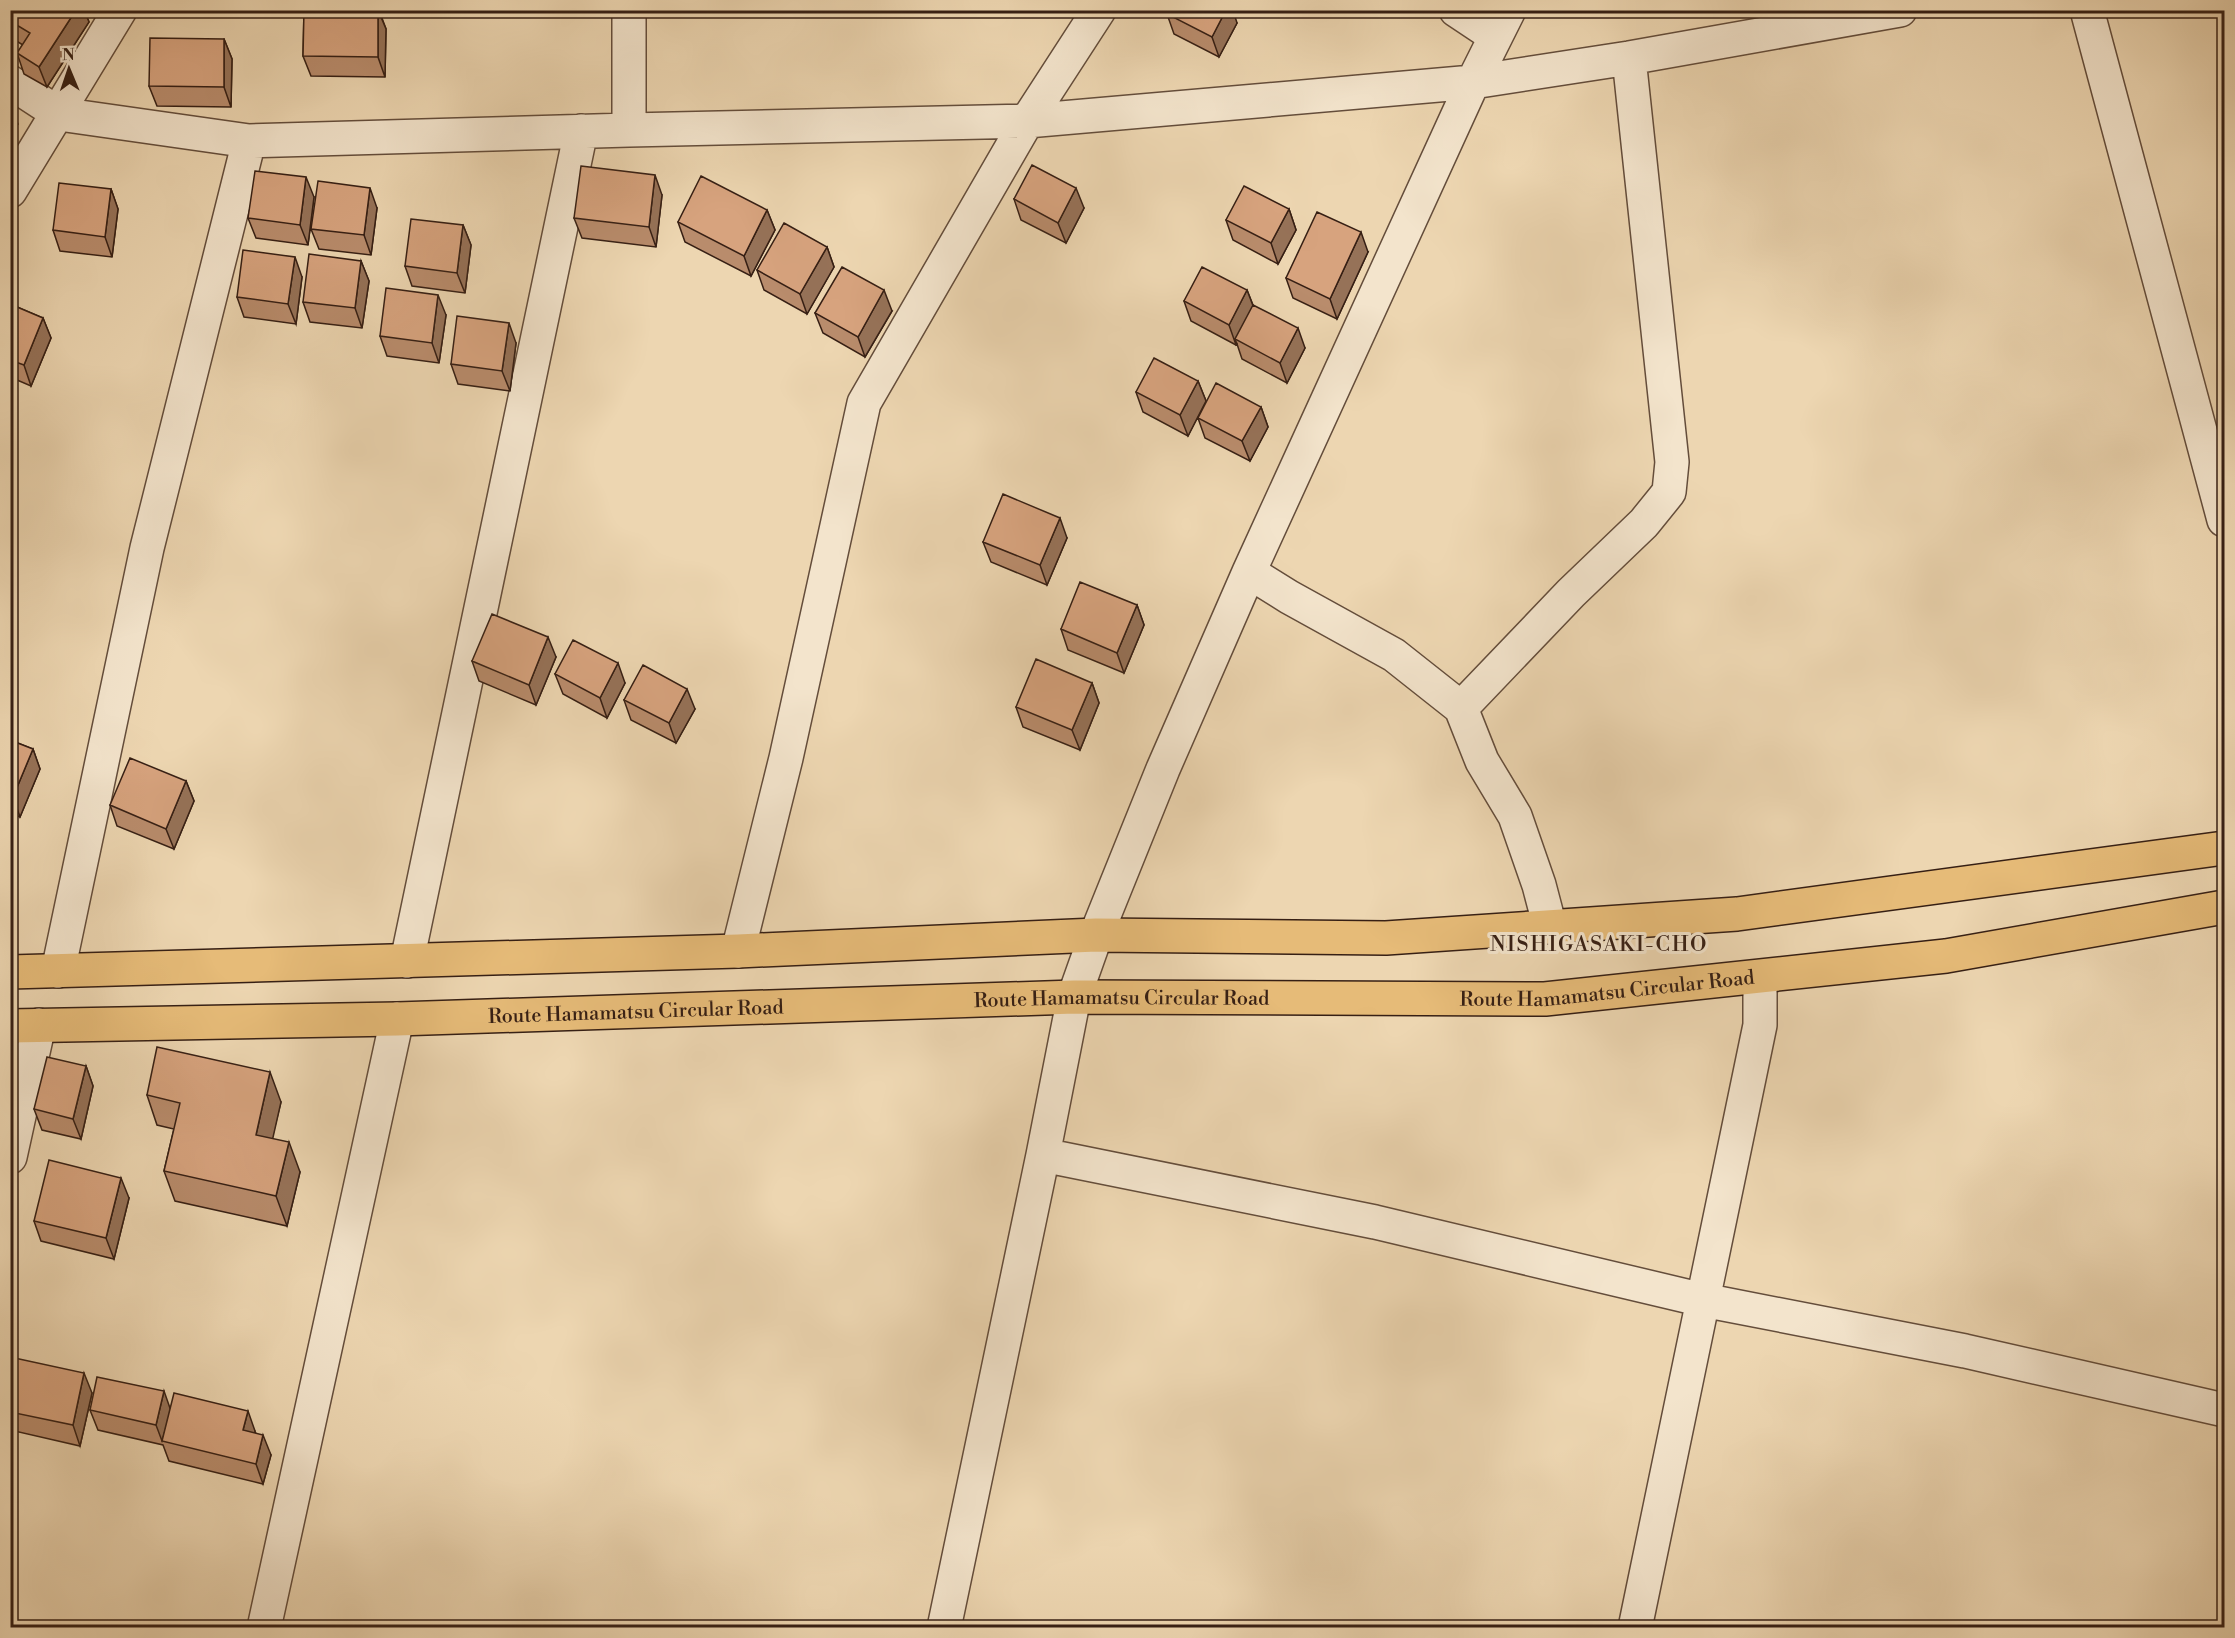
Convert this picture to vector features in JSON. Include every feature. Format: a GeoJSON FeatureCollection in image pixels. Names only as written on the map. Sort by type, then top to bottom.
{"type":"FeatureCollection","features":[{"type":"Feature","properties":{"kind":"main road"},"geometry":{"type":"LineString","coordinates":[[10,972],[738,951],[1096,935],[1386,938],[1737,914],[2224,848]]}},
{"type":"Feature","properties":{"kind":"main road","name":"Route Hamamatsu Circular Road"},"geometry":{"type":"LineString","coordinates":[[25,1026],[397,1019],[1074,997],[1545,999],[1946,956],[2224,907]]}},
{"type":"Feature","properties":{"kind":"street"},"geometry":{"type":"LineString","coordinates":[[10,191],[59,114],[120,10]]}},
{"type":"Feature","properties":{"kind":"street"},"geometry":{"type":"LineString","coordinates":[[629,10],[629,130]]}},
{"type":"Feature","properties":{"kind":"street"},"geometry":{"type":"LineString","coordinates":[[738,951],[786,758],[864,403],[1027,121],[1099,10]]}},
{"type":"Feature","properties":{"kind":"street"},"geometry":{"type":"LineString","coordinates":[[944,1628],[1074,997],[1096,935],[1159,780],[1249,572],[1502,23],[1456,10]]}},
{"type":"Feature","properties":{"kind":"street"},"geometry":{"type":"LineString","coordinates":[[10,82],[59,114],[249,141],[1027,121],[1473,82],[1629,58],[1841,15],[1900,10]]}},
{"type":"Feature","properties":{"kind":"street"},"geometry":{"type":"LineString","coordinates":[[2087,10],[2224,520]]}},
{"type":"Feature","properties":{"kind":"street"},"geometry":{"type":"LineString","coordinates":[[1461,708],[1571,593],[1644,523],[1669,492],[1672,462],[1629,58]]}},
{"type":"Feature","properties":{"kind":"street"},"geometry":{"type":"LineString","coordinates":[[407,961],[581,131]]}},
{"type":"Feature","properties":{"kind":"street"},"geometry":{"type":"LineString","coordinates":[[58,971],[147,548],[249,141]]}},
{"type":"Feature","properties":{"kind":"street"},"geometry":{"type":"LineString","coordinates":[[1249,572],[1289,597],[1395,655],[1461,708],[1482,761],[1515,816],[1539,885],[1550,927]]}},
{"type":"Feature","properties":{"kind":"street"},"geometry":{"type":"LineString","coordinates":[[1635,1628],[1760,1025],[1760,977]]}},
{"type":"Feature","properties":{"kind":"street"},"geometry":{"type":"LineString","coordinates":[[264,1628],[397,1019]]}},
{"type":"Feature","properties":{"kind":"street"},"geometry":{"type":"LineString","coordinates":[[10,1157],[25,1026]]}},
{"type":"Feature","properties":{"kind":"street"},"geometry":{"type":"LineString","coordinates":[[1043,1155],[1375,1222],[1703,1300],[1965,1351],[2224,1410]]}},
{"type":"Feature","properties":{"kind":"building"},"geometry":{"type":"Polygon","coordinates":[[[10,10],[76,10],[39,67],[17,53],[30,33],[10,21],[10,10]]]}},
{"type":"Feature","properties":{"kind":"building"},"geometry":{"type":"Polygon","coordinates":[[[304,10],[378,10],[378,57],[303,56],[304,10]]]}},
{"type":"Feature","properties":{"kind":"building"},"geometry":{"type":"Polygon","coordinates":[[[1169,10],[1226,10],[1212,37],[1167,14],[1169,10]]]}},
{"type":"Feature","properties":{"kind":"building"},"geometry":{"type":"Polygon","coordinates":[[[150,38],[224,39],[224,87],[149,86],[150,38]]]}},
{"type":"Feature","properties":{"kind":"building"},"geometry":{"type":"Polygon","coordinates":[[[1032,165],[1076,188],[1058,223],[1014,199],[1032,165]]]}},
{"type":"Feature","properties":{"kind":"building"},"geometry":{"type":"Polygon","coordinates":[[[581,166],[655,175],[649,227],[574,218],[581,166]]]}},
{"type":"Feature","properties":{"kind":"building"},"geometry":{"type":"Polygon","coordinates":[[[255,171],[306,177],[300,225],[248,218],[255,171]]]}},
{"type":"Feature","properties":{"kind":"building"},"geometry":{"type":"Polygon","coordinates":[[[701,176],[767,210],[744,256],[678,222],[701,176]]]}},
{"type":"Feature","properties":{"kind":"building"},"geometry":{"type":"Polygon","coordinates":[[[318,181],[370,188],[364,235],[311,229],[318,181]]]}},
{"type":"Feature","properties":{"kind":"building"},"geometry":{"type":"Polygon","coordinates":[[[59,183],[111,189],[105,237],[53,230],[59,183]]]}},
{"type":"Feature","properties":{"kind":"building"},"geometry":{"type":"Polygon","coordinates":[[[1244,186],[1289,209],[1271,243],[1226,220],[1244,186]]]}},
{"type":"Feature","properties":{"kind":"building"},"geometry":{"type":"Polygon","coordinates":[[[1317,212],[1361,232],[1330,299],[1286,278],[1317,212]]]}},
{"type":"Feature","properties":{"kind":"building"},"geometry":{"type":"Polygon","coordinates":[[[411,219],[463,225],[457,273],[405,266],[411,219]]]}},
{"type":"Feature","properties":{"kind":"building"},"geometry":{"type":"Polygon","coordinates":[[[784,223],[827,247],[800,294],[757,270],[784,223]]]}},
{"type":"Feature","properties":{"kind":"building"},"geometry":{"type":"Polygon","coordinates":[[[243,250],[295,257],[288,304],[237,297],[243,250]]]}},
{"type":"Feature","properties":{"kind":"building"},"geometry":{"type":"Polygon","coordinates":[[[309,254],[361,261],[355,308],[303,302],[309,254]]]}},
{"type":"Feature","properties":{"kind":"building"},"geometry":{"type":"Polygon","coordinates":[[[842,267],[884,290],[858,337],[815,313],[842,267]]]}},
{"type":"Feature","properties":{"kind":"building"},"geometry":{"type":"Polygon","coordinates":[[[1202,267],[1247,290],[1229,325],[1184,301],[1202,267]]]}},
{"type":"Feature","properties":{"kind":"building"},"geometry":{"type":"Polygon","coordinates":[[[386,288],[438,295],[432,343],[380,336],[386,288]]]}},
{"type":"Feature","properties":{"kind":"building"},"geometry":{"type":"Polygon","coordinates":[[[10,304],[43,318],[24,365],[10,360],[10,304]]]}},
{"type":"Feature","properties":{"kind":"building"},"geometry":{"type":"Polygon","coordinates":[[[1253,305],[1298,328],[1280,363],[1235,339],[1253,305]]]}},
{"type":"Feature","properties":{"kind":"building"},"geometry":{"type":"Polygon","coordinates":[[[457,316],[509,323],[502,371],[451,364],[457,316]]]}},
{"type":"Feature","properties":{"kind":"building"},"geometry":{"type":"Polygon","coordinates":[[[1154,358],[1198,381],[1180,415],[1136,392],[1154,358]]]}},
{"type":"Feature","properties":{"kind":"building"},"geometry":{"type":"Polygon","coordinates":[[[1216,383],[1261,407],[1242,441],[1198,418],[1216,383]]]}},
{"type":"Feature","properties":{"kind":"building"},"geometry":{"type":"Polygon","coordinates":[[[1003,494],[1060,518],[1040,565],[983,542],[1003,494]]]}},
{"type":"Feature","properties":{"kind":"building"},"geometry":{"type":"Polygon","coordinates":[[[1080,582],[1137,605],[1117,653],[1061,629],[1080,582]]]}},
{"type":"Feature","properties":{"kind":"building"},"geometry":{"type":"Polygon","coordinates":[[[492,614],[548,637],[529,685],[472,661],[492,614]]]}},
{"type":"Feature","properties":{"kind":"building"},"geometry":{"type":"Polygon","coordinates":[[[573,640],[618,663],[600,698],[555,674],[573,640]]]}},
{"type":"Feature","properties":{"kind":"building"},"geometry":{"type":"Polygon","coordinates":[[[1036,659],[1092,683],[1072,730],[1016,707],[1036,659]]]}},
{"type":"Feature","properties":{"kind":"building"},"geometry":{"type":"Polygon","coordinates":[[[643,665],[687,689],[669,723],[624,700],[643,665]]]}},
{"type":"Feature","properties":{"kind":"building"},"geometry":{"type":"Polygon","coordinates":[[[10,740],[33,749],[13,797],[10,796],[10,740]]]}},
{"type":"Feature","properties":{"kind":"building"},"geometry":{"type":"Polygon","coordinates":[[[130,758],[186,781],[166,829],[110,805],[130,758]]]}},
{"type":"Feature","properties":{"kind":"building"},"geometry":{"type":"Polygon","coordinates":[[[157,1047],[270,1072],[256,1135],[289,1142],[276,1196],[164,1171],[180,1103],[147,1095],[157,1047]]]}},
{"type":"Feature","properties":{"kind":"building"},"geometry":{"type":"Polygon","coordinates":[[[47,1057],[86,1066],[73,1119],[34,1109],[47,1057]]]}},
{"type":"Feature","properties":{"kind":"building"},"geometry":{"type":"Polygon","coordinates":[[[49,1160],[121,1178],[106,1238],[34,1221],[49,1160]]]}},
{"type":"Feature","properties":{"kind":"building"},"geometry":{"type":"Polygon","coordinates":[[[10,1357],[84,1373],[73,1425],[10,1412],[10,1357]]]}},
{"type":"Feature","properties":{"kind":"building"},"geometry":{"type":"Polygon","coordinates":[[[97,1377],[164,1391],[156,1425],[90,1410],[97,1377]]]}},
{"type":"Feature","properties":{"kind":"building"},"geometry":{"type":"Polygon","coordinates":[[[174,1393],[248,1411],[243,1430],[263,1435],[256,1464],[162,1441],[174,1393]]]}},
{"type":"Feature","properties":{"kind":"district","name":"NISHIGASAKI-CHO"},"geometry":{"type":"Point","coordinates":[1599,944]}}]}
